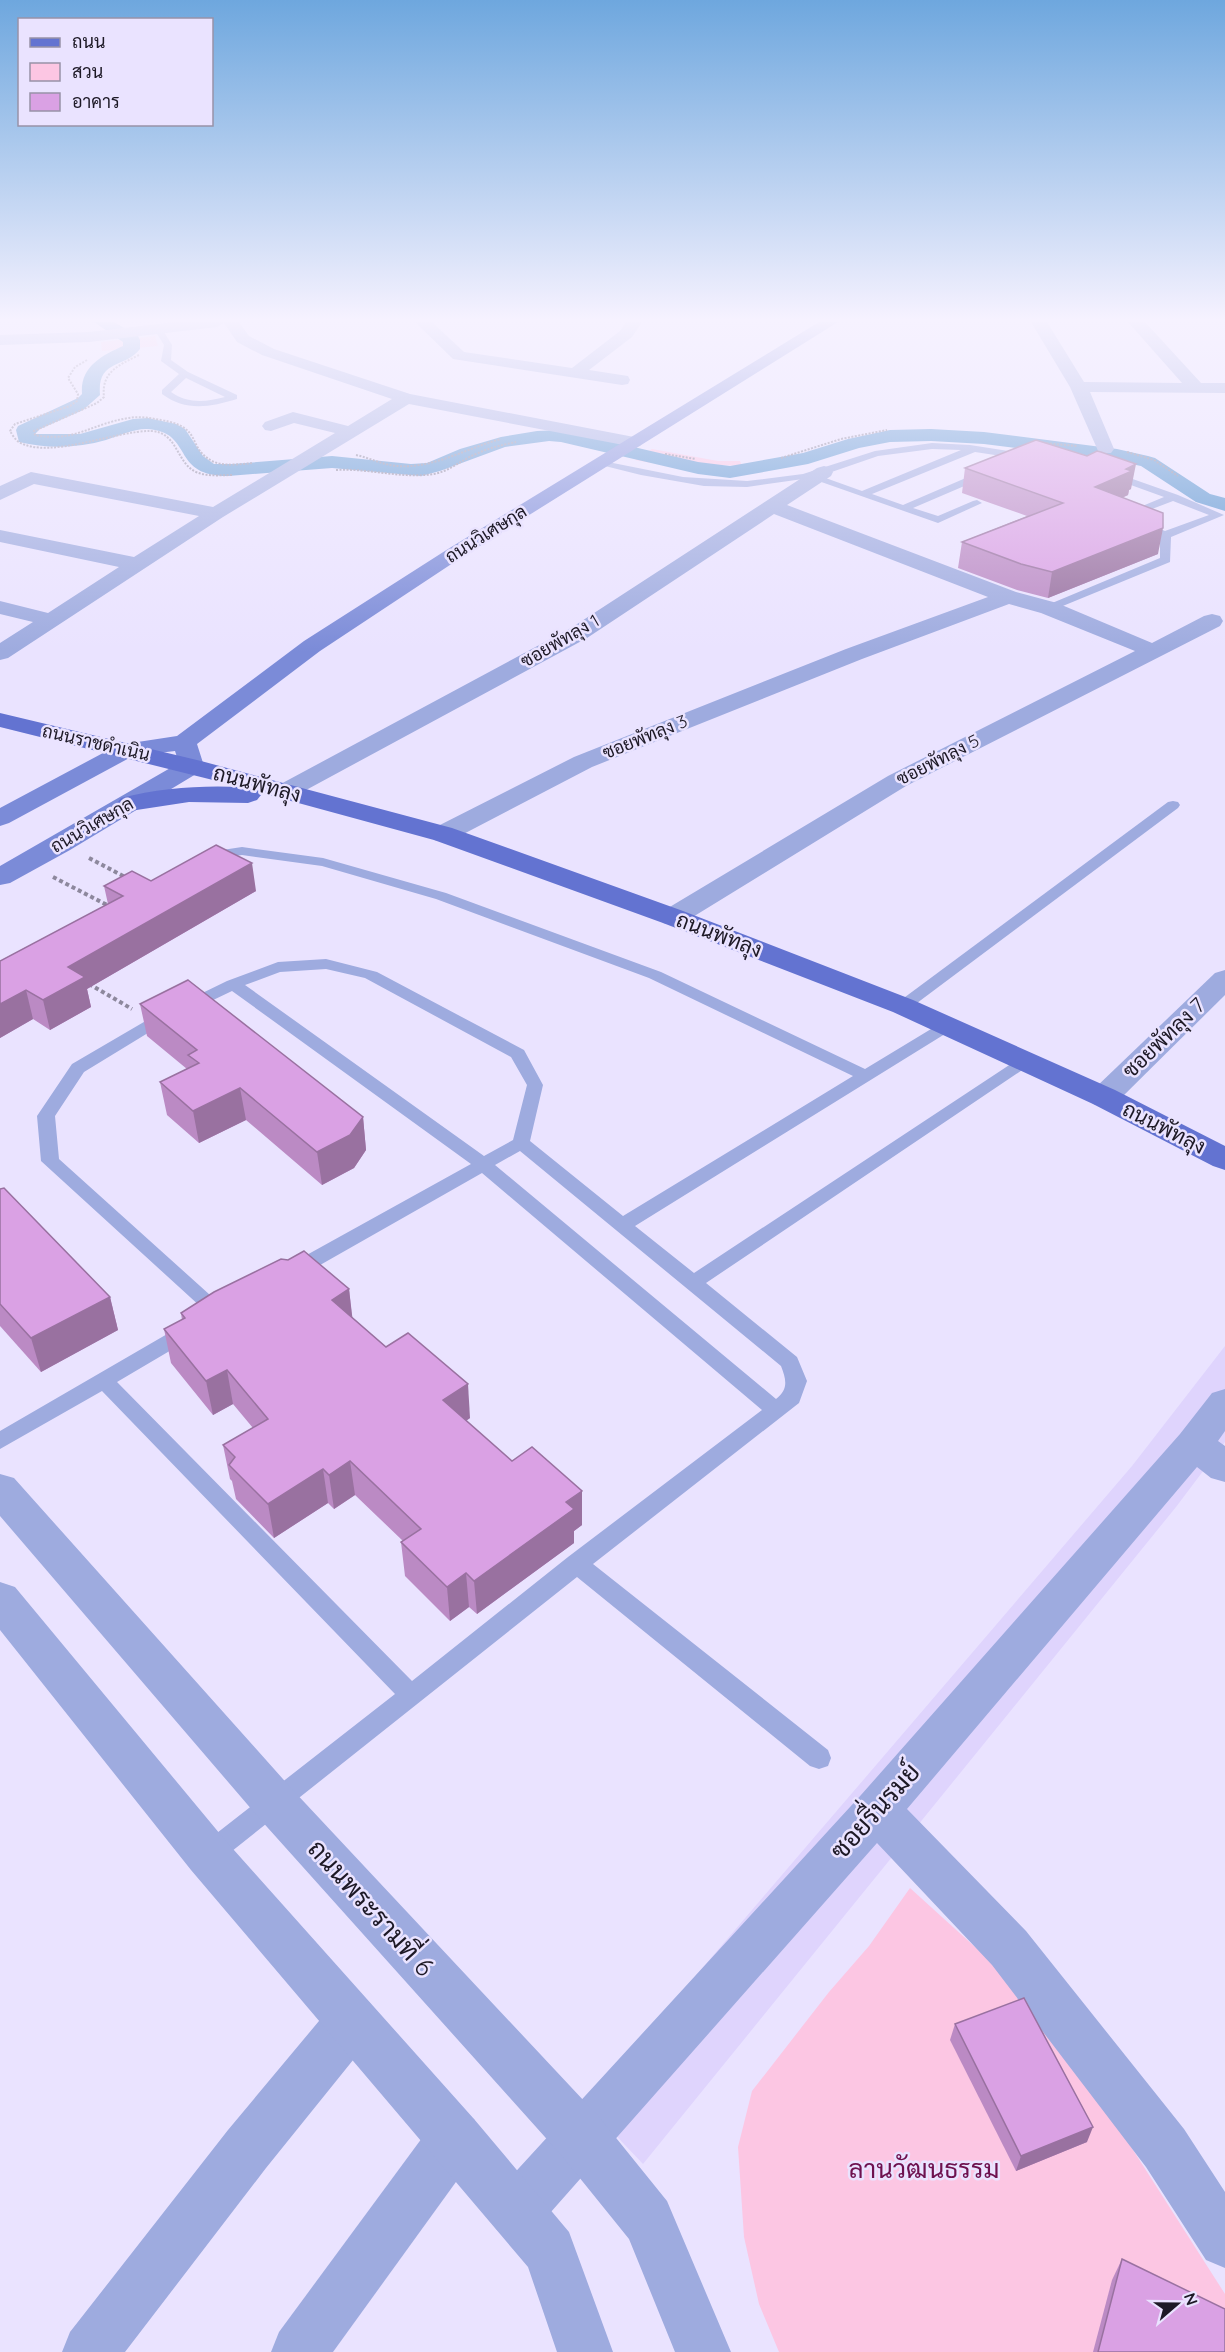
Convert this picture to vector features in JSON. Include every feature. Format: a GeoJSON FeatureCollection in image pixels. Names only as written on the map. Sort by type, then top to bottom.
{"type":"FeatureCollection","features":[{"type":"Feature","properties":{"kind":"main road","name":"ถนนวิเศษกุล"},"geometry":{"type":"LineString","coordinates":[[0,877],[130,803],[312,646],[649,432]]}},
{"type":"Feature","properties":{"kind":"main road","name":"ถนนราชดำเนิน"},"geometry":{"type":"LineString","coordinates":[[0,720],[127,750]]}},
{"type":"Feature","properties":{"kind":"main road","name":"ถนนวิเศษกุล"},"geometry":{"type":"LineString","coordinates":[[0,818],[127,750],[188,754]]}},
{"type":"Feature","properties":{"kind":"main road","name":"ถนนพัทลุง"},"geometry":{"type":"LineString","coordinates":[[188,754],[286,791],[443,834],[673,917],[903,1006],[1104,1097],[1225,1159]]}},
{"type":"Feature","properties":{"kind":"main road"},"geometry":{"type":"LineString","coordinates":[[130,803],[158,797],[201,793],[257,796],[286,791]]}},
{"type":"Feature","properties":{"kind":"street"},"geometry":{"type":"LineString","coordinates":[[0,653],[216,513],[352,432]]}},
{"type":"Feature","properties":{"kind":"street"},"geometry":{"type":"LineString","coordinates":[[570,432],[629,444]]}},
{"type":"Feature","properties":{"kind":"street"},"geometry":{"type":"LineString","coordinates":[[1098,432],[1105,449]]}},
{"type":"Feature","properties":{"kind":"street","name":"ซอยพัทลุง 1"},"geometry":{"type":"LineString","coordinates":[[286,791],[579,633],[819,475]]}},
{"type":"Feature","properties":{"kind":"street"},"geometry":{"type":"LineString","coordinates":[[0,495],[31,478],[216,513]]}},
{"type":"Feature","properties":{"kind":"street"},"geometry":{"type":"LineString","coordinates":[[771,506],[1008,597],[1049,608],[1153,651]]}},
{"type":"Feature","properties":{"kind":"street"},"geometry":{"type":"LineString","coordinates":[[0,536],[136,564]]}},
{"type":"Feature","properties":{"kind":"street","name":"ซอยพัทลุง 3"},"geometry":{"type":"LineString","coordinates":[[443,834],[583,762],[854,654],[1008,597]]}},
{"type":"Feature","properties":{"kind":"street"},"geometry":{"type":"LineString","coordinates":[[0,607],[51,620]]}},
{"type":"Feature","properties":{"kind":"street","name":"ซอยพัทลุง 5"},"geometry":{"type":"LineString","coordinates":[[673,917],[897,781],[1212,621]]}},
{"type":"Feature","properties":{"kind":"street","name":"ซอยพัทลุง 7"},"geometry":{"type":"LineString","coordinates":[[1104,1097],[1225,979]]}},
{"type":"Feature","properties":{"kind":"street","name":"ซอยรื่นรมย์"},"geometry":{"type":"LineString","coordinates":[[516,2211],[877,1810],[1210,1456],[1225,1403]]}},
{"type":"Feature","properties":{"kind":"street","name":"ถนนพระรามที่ 6"},"geometry":{"type":"LineString","coordinates":[[0,1489],[275,1803],[581,2137],[648,2220],[703,2352]]}},
{"type":"Feature","properties":{"kind":"street"},"geometry":{"type":"LineString","coordinates":[[0,1599],[208,1855],[455,2138],[550,2251],[585,2352]]}},
{"type":"Feature","properties":{"kind":"street"},"geometry":{"type":"LineString","coordinates":[[877,1810],[1009,1948],[1165,2148],[1225,2241]]}},
{"type":"Feature","properties":{"kind":"street"},"geometry":{"type":"LineString","coordinates":[[90,2352],[247,2149],[352,2020]]}},
{"type":"Feature","properties":{"kind":"street"},"geometry":{"type":"LineString","coordinates":[[299,2352],[455,2138]]}},
{"type":"Feature","properties":{"kind":"lane"},"geometry":{"type":"LineString","coordinates":[[602,461],[687,482],[708,484],[770,482],[819,475],[873,454],[896,449],[957,445],[1029,458],[904,508]]}},
{"type":"Feature","properties":{"kind":"lane"},"geometry":{"type":"LineString","coordinates":[[863,494],[977,447]]}},
{"type":"Feature","properties":{"kind":"lane"},"geometry":{"type":"LineString","coordinates":[[1100,471],[1174,497],[1220,515],[1165,535],[1121,517],[1174,497]]}},
{"type":"Feature","properties":{"kind":"lane"},"geometry":{"type":"LineString","coordinates":[[819,475],[863,494],[938,520],[977,503]]}},
{"type":"Feature","properties":{"kind":"lane"},"geometry":{"type":"LineString","coordinates":[[1049,608],[1166,560],[1165,535]]}},
{"type":"Feature","properties":{"kind":"lane"},"geometry":{"type":"LineString","coordinates":[[903,1006],[1173,805]]}},
{"type":"Feature","properties":{"kind":"lane"},"geometry":{"type":"LineString","coordinates":[[190,863],[208,856],[242,851],[323,861],[441,896],[655,975],[867,1076]]}},
{"type":"Feature","properties":{"kind":"lane"},"geometry":{"type":"LineString","coordinates":[[220,1312],[50,1161],[46,1116],[78,1068],[155,1022],[233,984],[278,967],[326,964],[371,975],[518,1054],[535,1085],[521,1143],[281,1278]]}},
{"type":"Feature","properties":{"kind":"lane"},"geometry":{"type":"LineString","coordinates":[[233,984],[483,1164],[776,1410]]}},
{"type":"Feature","properties":{"kind":"lane"},"geometry":{"type":"LineString","coordinates":[[623,1225],[947,1026]]}},
{"type":"Feature","properties":{"kind":"lane"},"geometry":{"type":"LineString","coordinates":[[693,1283],[1026,1062]]}},
{"type":"Feature","properties":{"kind":"lane"},"geometry":{"type":"LineString","coordinates":[[208,1855],[412,1696],[576,1563],[792,1398],[797,1381],[790,1362],[521,1143]]}},
{"type":"Feature","properties":{"kind":"lane"},"geometry":{"type":"LineString","coordinates":[[0,1441],[240,1301]]}},
{"type":"Feature","properties":{"kind":"lane"},"geometry":{"type":"LineString","coordinates":[[104,1381],[412,1696]]}},
{"type":"Feature","properties":{"kind":"lane"},"geometry":{"type":"LineString","coordinates":[[576,1563],[819,1758]]}},
{"type":"Feature","properties":{"kind":"path"},"geometry":{"type":"LineString","coordinates":[[10,432],[12,438],[19,443],[70,445],[141,432]]}},
{"type":"Feature","properties":{"kind":"path"},"geometry":{"type":"LineString","coordinates":[[34,432],[35,435],[43,438],[73,437],[88,432]]}},
{"type":"Feature","properties":{"kind":"path"},"geometry":{"type":"LineString","coordinates":[[157,432],[167,435],[173,441],[188,467],[196,473],[278,476],[366,468],[396,474],[435,474],[455,467],[473,455],[519,441]]}},
{"type":"Feature","properties":{"kind":"path"},"geometry":{"type":"LineString","coordinates":[[191,432],[208,459],[220,463],[261,462],[313,455],[357,455],[386,465],[419,465],[437,462],[488,442],[510,438]]}},
{"type":"Feature","properties":{"kind":"path"},"geometry":{"type":"LineString","coordinates":[[629,444],[697,459]]}},
{"type":"Feature","properties":{"kind":"path"},"geometry":{"type":"LineString","coordinates":[[61,844],[132,880]]}},
{"type":"Feature","properties":{"kind":"path"},"geometry":{"type":"LineString","coordinates":[[26,863],[106,905]]}},
{"type":"Feature","properties":{"kind":"path"},"geometry":{"type":"LineString","coordinates":[[87,983],[155,1022]]}},
{"type":"Feature","properties":{"kind":"shaded area"},"geometry":{"type":"Polygon","coordinates":[[[1225,1346],[1225,1442],[1176,1507],[643,2164],[586,2104],[1132,1466],[1225,1346]]]}},
{"type":"Feature","properties":{"kind":"green space"},"geometry":{"type":"Polygon","coordinates":[[[652,449],[718,461],[740,461],[742,466],[701,464],[661,456],[651,463],[635,460],[652,449]]]}},
{"type":"Feature","properties":{"kind":"green space","name":"ลานวัฒนธรรม"},"geometry":{"type":"Polygon","coordinates":[[[910,1888],[1007,1976],[1089,2081],[1225,2294],[1225,2352],[779,2352],[759,2304],[744,2237],[738,2147],[752,2091],[829,1992],[869,1946],[910,1888]]]}},
{"type":"Feature","properties":{"kind":"building"},"geometry":{"type":"Polygon","coordinates":[[[1036,440],[1087,456],[1097,451],[1136,464],[1126,469],[1132,471],[1095,487],[1163,513],[1163,528],[1052,572],[1021,564],[962,542],[1063,503],[965,468],[1036,440]]]}},
{"type":"Feature","properties":{"kind":"building"},"geometry":{"type":"Polygon","coordinates":[[[216,845],[252,863],[68,967],[85,977],[43,1000],[26,990],[0,1004],[0,961],[123,896],[104,886],[132,871],[151,881],[216,845]]]}},
{"type":"Feature","properties":{"kind":"building"},"geometry":{"type":"Polygon","coordinates":[[[188,980],[363,1117],[350,1135],[317,1152],[240,1088],[193,1111],[160,1082],[199,1063],[188,1055],[197,1050],[140,1004],[188,980]]]}},
{"type":"Feature","properties":{"kind":"building"},"geometry":{"type":"Polygon","coordinates":[[[4,1188],[110,1297],[31,1338],[0,1304],[0,1189],[4,1188]]]}},
{"type":"Feature","properties":{"kind":"building"},"geometry":{"type":"Polygon","coordinates":[[[304,1251],[349,1289],[332,1300],[386,1347],[408,1333],[468,1384],[443,1400],[512,1461],[532,1447],[582,1491],[566,1502],[574,1509],[474,1581],[466,1573],[447,1587],[401,1542],[421,1529],[350,1461],[329,1475],[323,1469],[268,1504],[229,1465],[235,1457],[223,1445],[268,1419],[227,1370],[206,1381],[164,1329],[185,1318],[181,1313],[214,1292],[281,1259],[288,1260],[304,1251]]]}},
{"type":"Feature","properties":{"kind":"building"},"geometry":{"type":"Polygon","coordinates":[[[1024,1998],[1093,2127],[1021,2156],[955,2024],[1024,1998]]]}},
{"type":"Feature","properties":{"kind":"building"},"geometry":{"type":"Polygon","coordinates":[[[1122,2259],[1225,2309],[1225,2352],[1098,2352],[1122,2259]]]}},
{"type":"Feature","properties":{"kind":"waterway"},"geometry":{"type":"LineString","coordinates":[[25,432],[26,438],[53,441],[80,440],[111,432]]}},
{"type":"Feature","properties":{"kind":"waterway"},"geometry":{"type":"LineString","coordinates":[[176,432],[184,439],[200,464],[208,468],[223,470],[332,462],[354,462],[421,470],[501,442],[537,436],[561,436],[698,468],[730,472],[808,458],[855,443],[890,436],[931,435],[984,438],[1117,455],[1148,462],[1203,498],[1225,505]]}}]}
